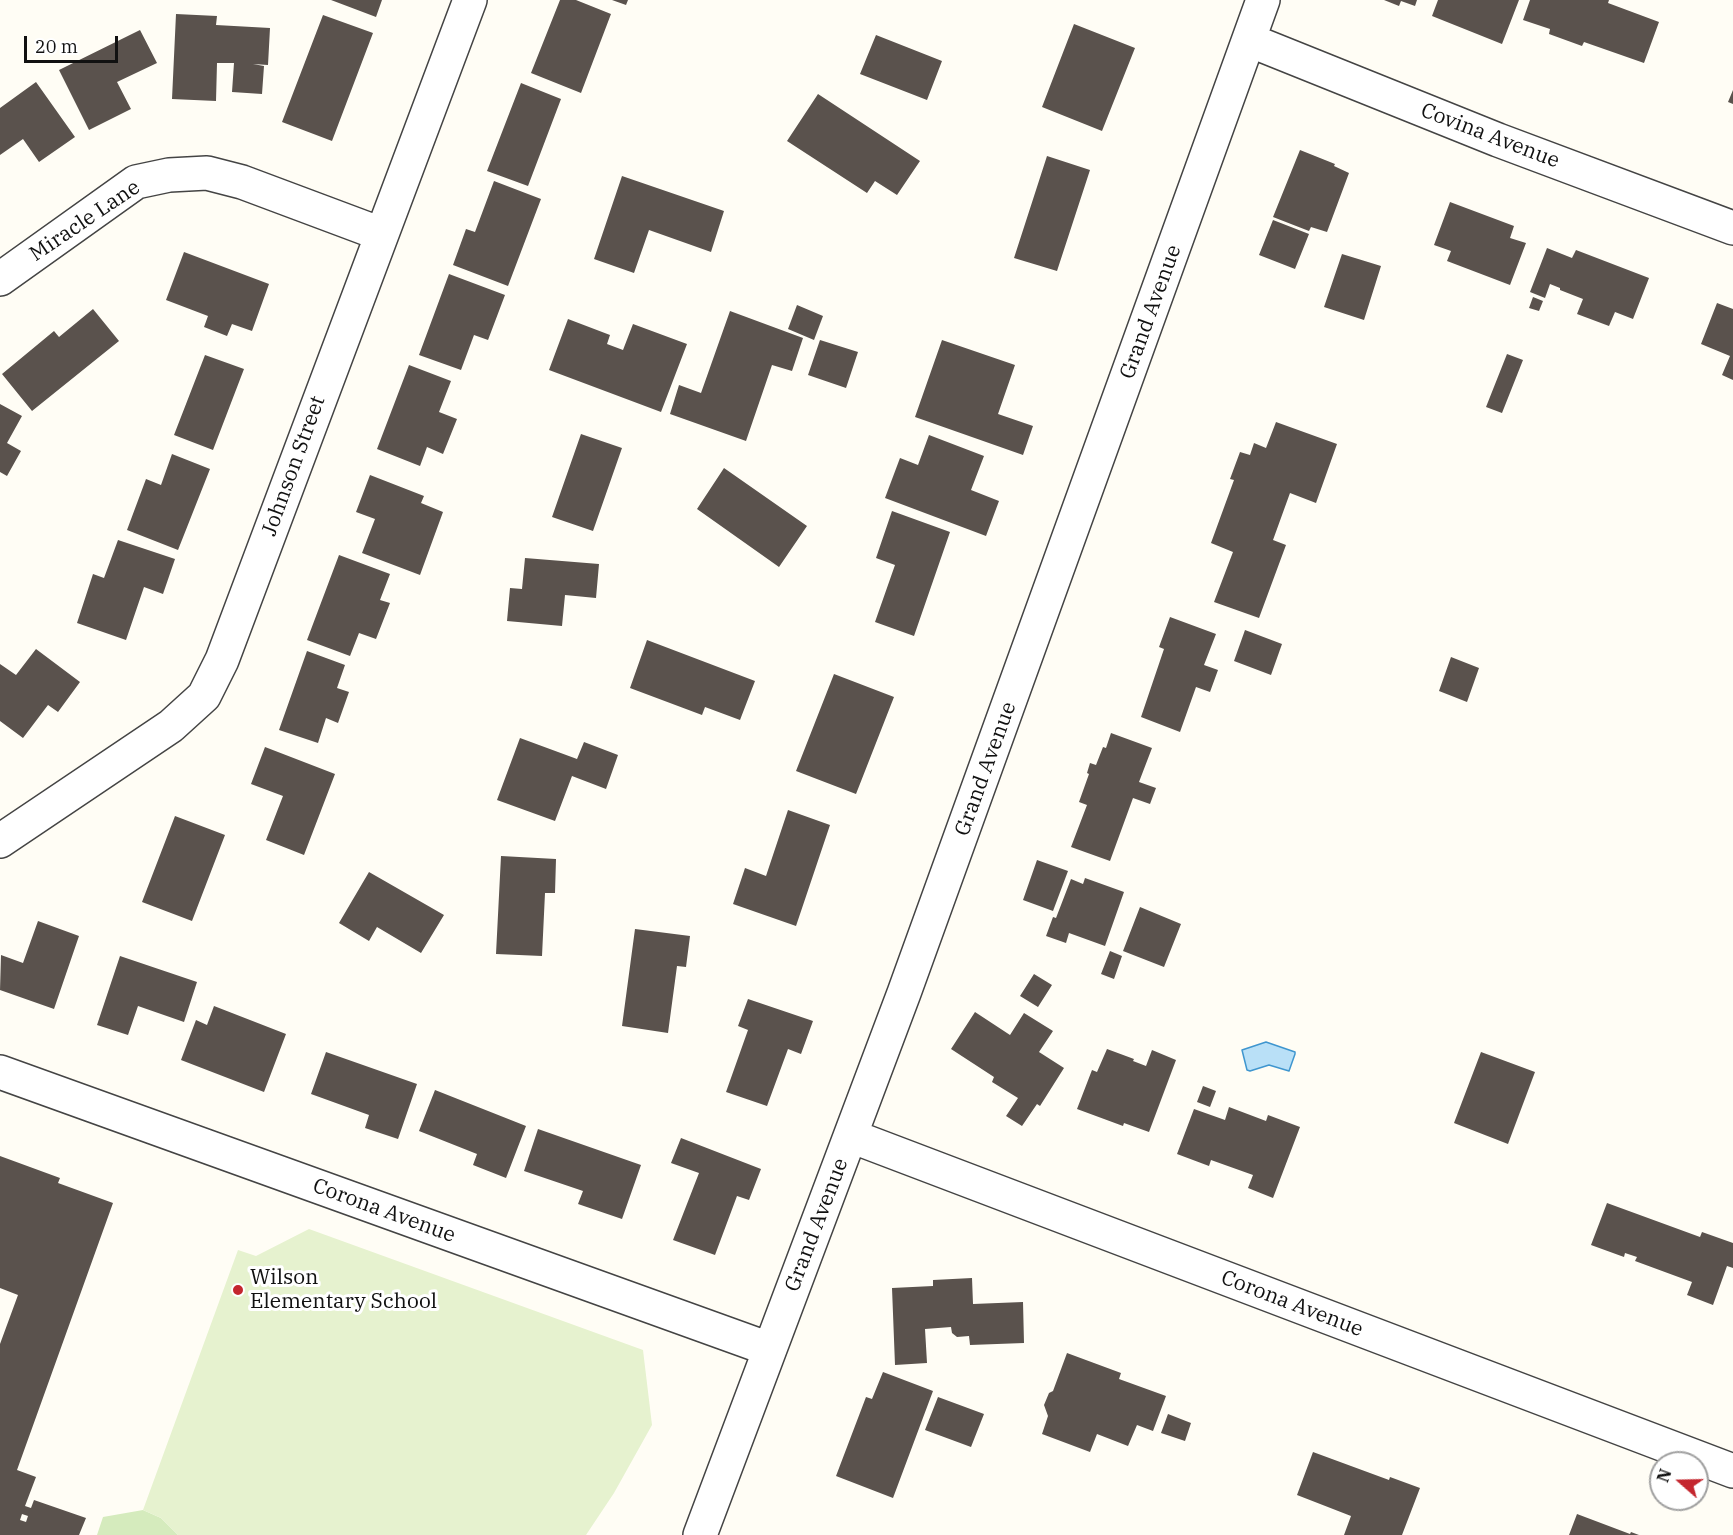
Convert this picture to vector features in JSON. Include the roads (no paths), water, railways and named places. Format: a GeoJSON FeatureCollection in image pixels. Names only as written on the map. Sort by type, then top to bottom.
{"type":"FeatureCollection","features":[{"type":"Feature","properties":{"kind":"street","name":"Johnson Street"},"geometry":{"type":"LineString","coordinates":[[0,841],[171,726],[204,696],[222,660],[470,0]]}},
{"type":"Feature","properties":{"kind":"street","name":"Grand Avenue"},"geometry":{"type":"LineString","coordinates":[[700,1535],[940,896],[1263,0]]}},
{"type":"Feature","properties":{"kind":"street","name":"Covina Avenue"},"geometry":{"type":"LineString","coordinates":[[1248,40],[1498,140],[1733,228]]}},
{"type":"Feature","properties":{"kind":"street","name":"Miracle Lane"},"geometry":{"type":"LineString","coordinates":[[0,279],[136,182],[169,175],[207,173],[242,182],[381,234]]}},
{"type":"Feature","properties":{"kind":"street","name":"Corona Avenue"},"geometry":{"type":"LineString","coordinates":[[0,1072],[769,1349]]}},
{"type":"Feature","properties":{"kind":"street","name":"Corona Avenue"},"geometry":{"type":"LineString","coordinates":[[851,1136],[1733,1471]]}},
{"type":"Feature","properties":{"kind":"water"},"geometry":{"type":"Polygon","coordinates":[[[1266,1042],[1295,1052],[1289,1071],[1269,1065],[1247,1070],[1242,1050],[1266,1042]]]}},
{"type":"Feature","properties":{"kind":"place","name":"Wilson Elementary School"},"geometry":{"type":"Point","coordinates":[238,1290]}}]}
